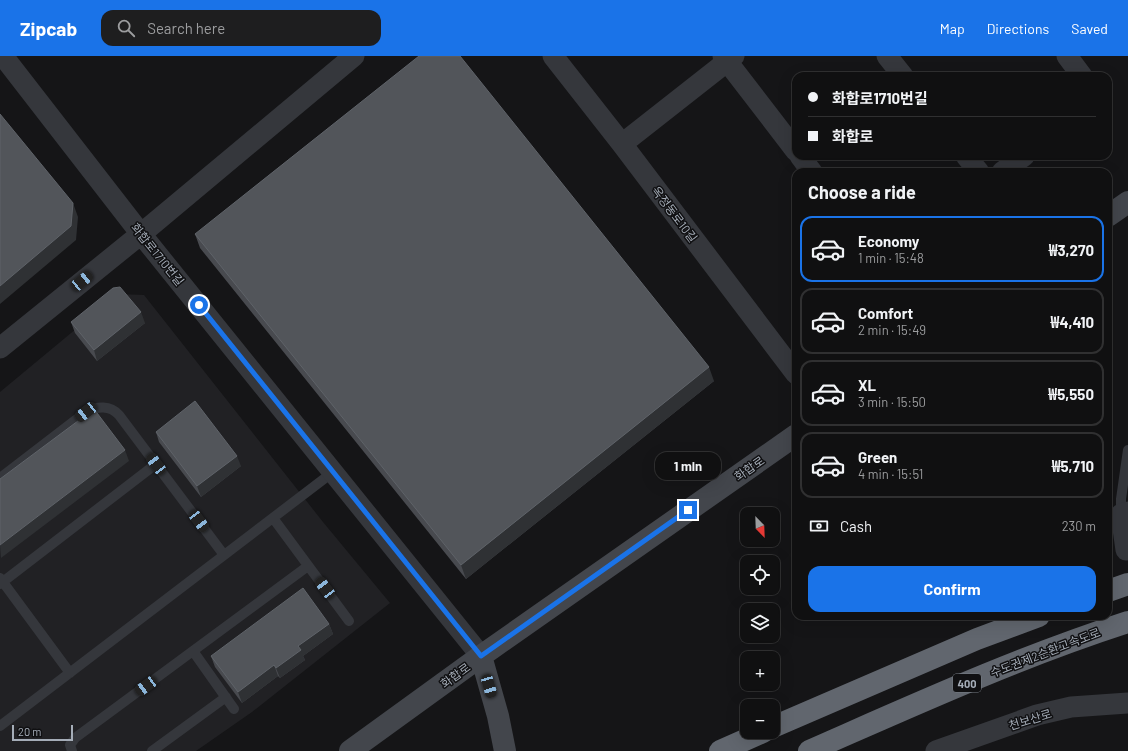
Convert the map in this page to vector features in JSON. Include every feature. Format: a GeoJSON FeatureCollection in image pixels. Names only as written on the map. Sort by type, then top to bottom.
{"type":"FeatureCollection","features":[{"type":"Feature","properties":{"kind":"highway"},"geometry":{"type":"LineString","coordinates":[[1112,590],[1128,584]]}},
{"type":"Feature","properties":{"kind":"highway"},"geometry":{"type":"LineString","coordinates":[[780,725],[977,639],[1029,620]]}},
{"type":"Feature","properties":{"kind":"highway","name":"수도권제2순환고속도로"},"geometry":{"type":"LineString","coordinates":[[809,751],[930,698],[1098,632],[1128,622]]}},
{"type":"Feature","properties":{"kind":"highway"},"geometry":{"type":"LineString","coordinates":[[720,751],[747,739]]}},
{"type":"Feature","properties":{"kind":"main road"},"geometry":{"type":"LineString","coordinates":[[1112,213],[1128,202]]}},
{"type":"Feature","properties":{"kind":"main road","name":"화합로"},"geometry":{"type":"LineString","coordinates":[[350,751],[481,656],[792,438]]}},
{"type":"Feature","properties":{"kind":"main road"},"geometry":{"type":"LineString","coordinates":[[481,656],[506,751]]}},
{"type":"Feature","properties":{"kind":"street","name":"화합로1710번길"},"geometry":{"type":"LineString","coordinates":[[3,56],[141,234],[481,656]]}},
{"type":"Feature","properties":{"kind":"street"},"geometry":{"type":"LineString","coordinates":[[0,348],[141,234],[354,56]]}},
{"type":"Feature","properties":{"kind":"street","name":"옥정동로10길"},"geometry":{"type":"LineString","coordinates":[[553,56],[622,144],[792,369]]}},
{"type":"Feature","properties":{"kind":"street"},"geometry":{"type":"LineString","coordinates":[[887,56],[900,72]]}},
{"type":"Feature","properties":{"kind":"street"},"geometry":{"type":"LineString","coordinates":[[1067,56],[1079,72]]}},
{"type":"Feature","properties":{"kind":"street"},"geometry":{"type":"LineString","coordinates":[[622,144],[728,58],[792,146]]}},
{"type":"Feature","properties":{"kind":"street"},"geometry":{"type":"LineString","coordinates":[[969,160],[976,168]]}},
{"type":"Feature","properties":{"kind":"street"},"geometry":{"type":"LineString","coordinates":[[1008,168],[1018,160]]}},
{"type":"Feature","properties":{"kind":"street"},"geometry":{"type":"LineString","coordinates":[[1125,513],[1126,550]]}},
{"type":"Feature","properties":{"kind":"street","name":"천보산로"},"geometry":{"type":"LineString","coordinates":[[936,751],[1037,715],[1071,707],[1128,703]]}},
{"type":"Feature","properties":{"kind":"lane"},"geometry":{"type":"LineString","coordinates":[[0,478],[86,412],[100,407],[115,410],[224,555]]}},
{"type":"Feature","properties":{"kind":"lane"},"geometry":{"type":"LineString","coordinates":[[1125,513],[1121,499],[1128,450]]}},
{"type":"Feature","properties":{"kind":"lane"},"geometry":{"type":"LineString","coordinates":[[70,672],[1,581],[156,464]]}},
{"type":"Feature","properties":{"kind":"lane"},"geometry":{"type":"LineString","coordinates":[[0,726],[333,472]]}},
{"type":"Feature","properties":{"kind":"lane"},"geometry":{"type":"LineString","coordinates":[[273,518],[349,621]]}},
{"type":"Feature","properties":{"kind":"lane"},"geometry":{"type":"LineString","coordinates":[[72,751],[70,745],[75,738],[308,566]]}},
{"type":"Feature","properties":{"kind":"lane"},"geometry":{"type":"LineString","coordinates":[[193,651],[234,709]]}},
{"type":"Feature","properties":{"kind":"lane"},"geometry":{"type":"LineString","coordinates":[[152,751],[226,697]]}},
{"type":"Feature","properties":{"kind":"shaded area"},"geometry":{"type":"Polygon","coordinates":[[[118,294],[144,295],[323,522],[390,603],[252,712],[196,751],[0,751],[0,392],[118,294]]]}},
{"type":"Feature","properties":{"kind":"building"},"geometry":{"type":"Polygon","coordinates":[[[419,56],[460,56],[709,367],[461,565],[195,234],[419,56]]]}},
{"type":"Feature","properties":{"kind":"building"},"geometry":{"type":"Polygon","coordinates":[[[0,114],[73,203],[71,226],[0,286],[0,114]]]}},
{"type":"Feature","properties":{"kind":"building"},"geometry":{"type":"Polygon","coordinates":[[[120,287],[141,312],[94,350],[71,322],[113,288],[120,287]]]}},
{"type":"Feature","properties":{"kind":"building"},"geometry":{"type":"Polygon","coordinates":[[[195,401],[237,456],[197,486],[156,432],[195,401]]]}},
{"type":"Feature","properties":{"kind":"building"},"geometry":{"type":"Polygon","coordinates":[[[94,409],[125,450],[0,545],[0,479],[94,409]]]}},
{"type":"Feature","properties":{"kind":"building"},"geometry":{"type":"Polygon","coordinates":[[[303,588],[329,624],[298,646],[301,650],[276,668],[274,665],[238,692],[211,656],[303,588]]]}},
{"type":"Feature","properties":{"kind":"route"},"geometry":{"type":"LineString","coordinates":[[199,305],[481,656],[688,510]]}}]}
